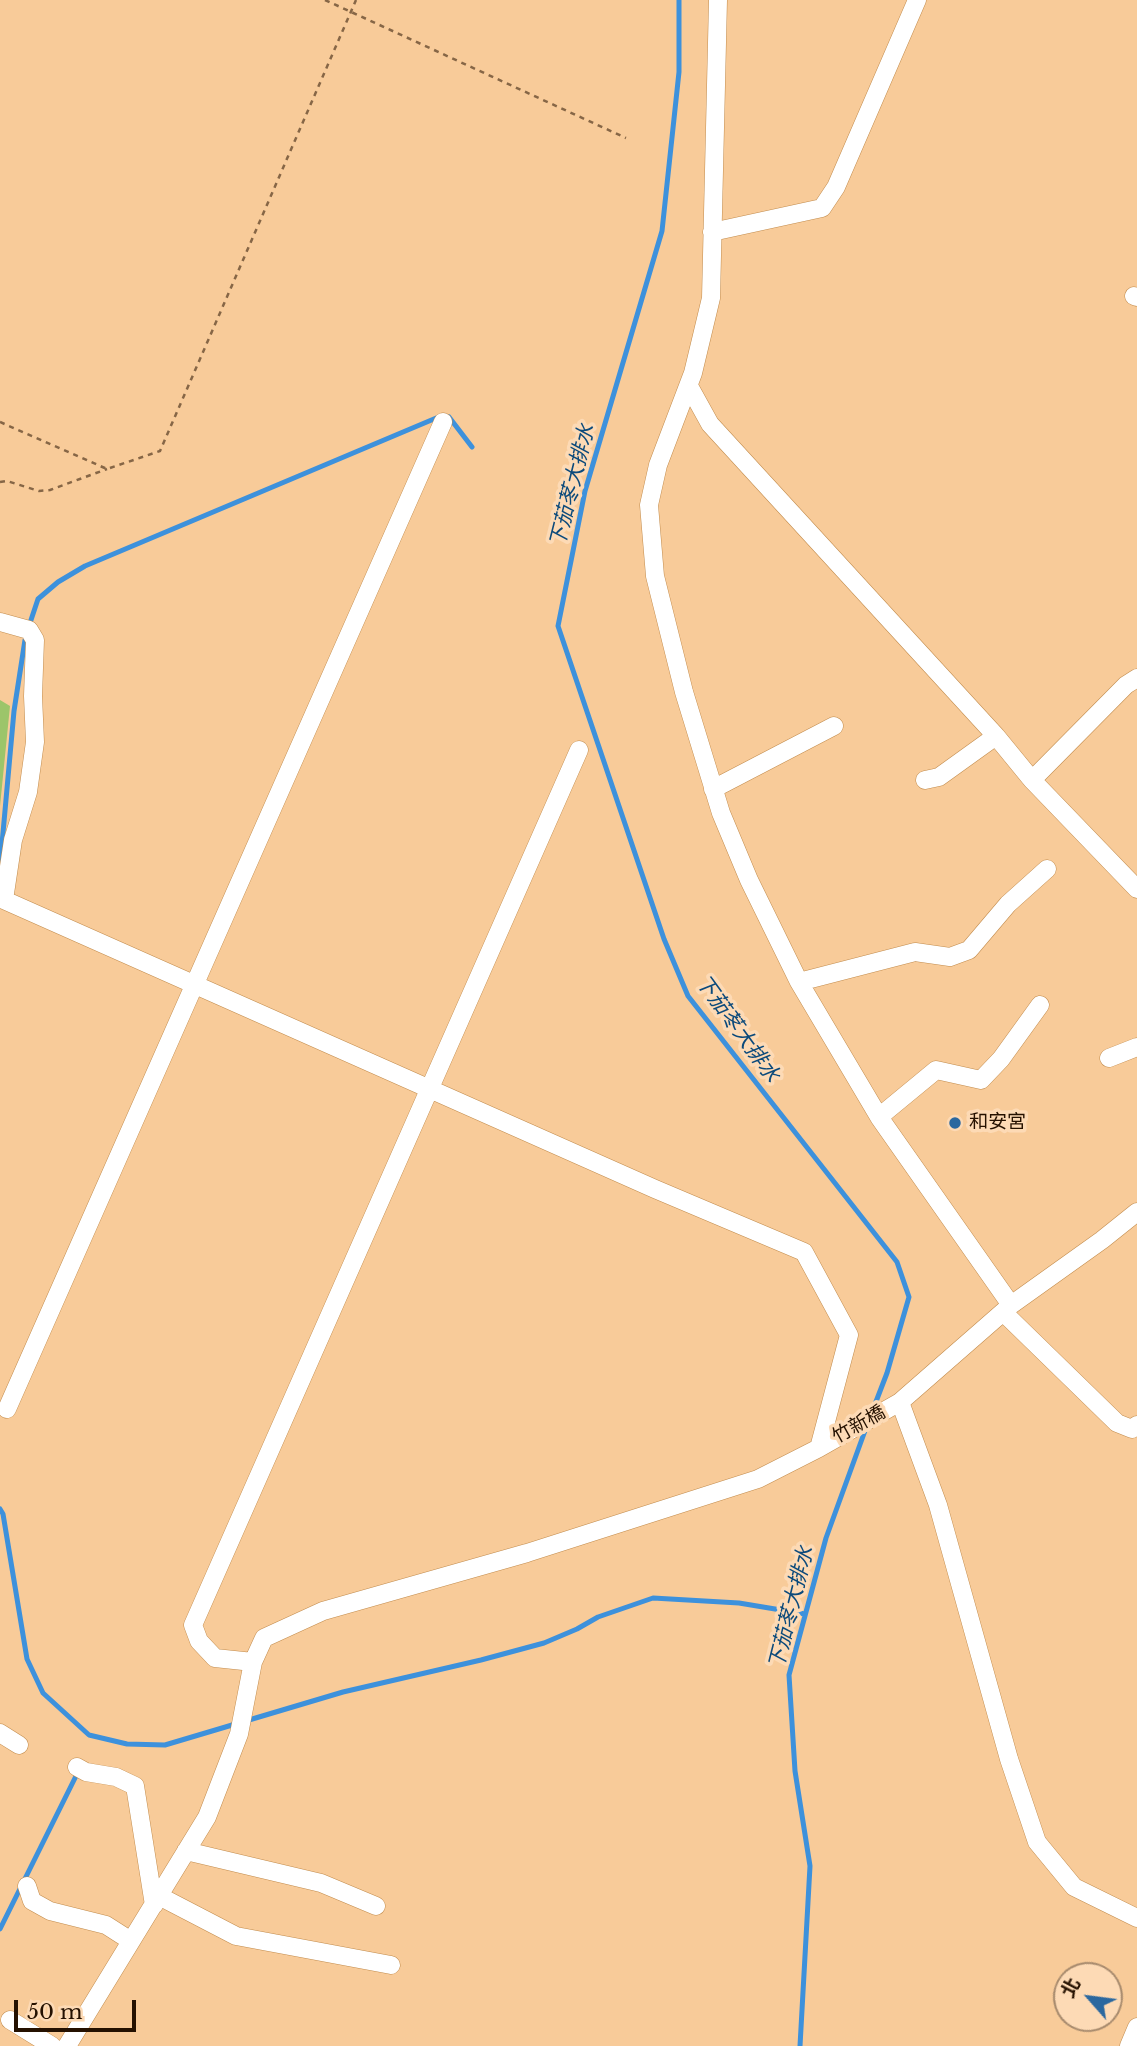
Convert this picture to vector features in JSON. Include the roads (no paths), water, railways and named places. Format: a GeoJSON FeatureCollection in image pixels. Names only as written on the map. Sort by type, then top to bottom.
{"type":"FeatureCollection","features":[{"type":"Feature","properties":{"kind":"street"},"geometry":{"type":"LineString","coordinates":[[718,0],[711,298],[688,386],[658,465],[649,505],[655,576],[684,692],[721,813],[749,880],[799,982],[879,1117],[1007,1308],[1117,1423],[1132,1429],[1137,1425]]}},
{"type":"Feature","properties":{"kind":"street"},"geometry":{"type":"LineString","coordinates":[[712,232],[822,208],[836,187],[917,0]]}},
{"type":"Feature","properties":{"kind":"street"},"geometry":{"type":"LineString","coordinates":[[688,386],[710,424],[996,736],[1032,780],[1137,889]]}},
{"type":"Feature","properties":{"kind":"street"},"geometry":{"type":"LineString","coordinates":[[7,1409],[443,422]]}},
{"type":"Feature","properties":{"kind":"street"},"geometry":{"type":"LineString","coordinates":[[0,622],[29,630],[35,640],[35,742],[28,792],[13,840],[4,900],[655,1189],[804,1252],[849,1335],[819,1448]]}},
{"type":"Feature","properties":{"kind":"street"},"geometry":{"type":"LineString","coordinates":[[1032,780],[1126,685],[1137,678]]}},
{"type":"Feature","properties":{"kind":"street"},"geometry":{"type":"LineString","coordinates":[[713,789],[834,726]]}},
{"type":"Feature","properties":{"kind":"street"},"geometry":{"type":"LineString","coordinates":[[925,780],[939,777],[996,736]]}},
{"type":"Feature","properties":{"kind":"street"},"geometry":{"type":"LineString","coordinates":[[67,2046],[207,1817],[239,1734],[253,1662],[215,1658],[199,1641],[193,1625],[579,750]]}},
{"type":"Feature","properties":{"kind":"street"},"geometry":{"type":"LineString","coordinates":[[799,982],[915,952],[950,957],[969,950],[1008,904],[1047,869]]}},
{"type":"Feature","properties":{"kind":"street"},"geometry":{"type":"LineString","coordinates":[[879,1117],[936,1070],[981,1080],[1001,1059],[1040,1005]]}},
{"type":"Feature","properties":{"kind":"street"},"geometry":{"type":"LineString","coordinates":[[1109,1058],[1137,1047]]}},
{"type":"Feature","properties":{"kind":"street","name":"竹新橋"},"geometry":{"type":"LineString","coordinates":[[253,1662],[264,1638],[323,1611],[527,1552],[758,1479],[819,1448],[900,1402],[1007,1308],[1137,1212]]}},
{"type":"Feature","properties":{"kind":"street"},"geometry":{"type":"LineString","coordinates":[[900,1402],[938,1505],[1009,1759],[1037,1842],[1074,1887],[1137,1918]]}},
{"type":"Feature","properties":{"kind":"street"},"geometry":{"type":"LineString","coordinates":[[0,1733],[19,1745]]}},
{"type":"Feature","properties":{"kind":"street"},"geometry":{"type":"LineString","coordinates":[[77,1767],[86,1772],[116,1777],[135,1786],[156,1900]]}},
{"type":"Feature","properties":{"kind":"street"},"geometry":{"type":"LineString","coordinates":[[186,1851],[321,1883],[376,1906]]}},
{"type":"Feature","properties":{"kind":"street"},"geometry":{"type":"LineString","coordinates":[[27,1886],[32,1901],[50,1912],[106,1924],[131,1941]]}},
{"type":"Feature","properties":{"kind":"street"},"geometry":{"type":"LineString","coordinates":[[156,1900],[236,1936],[391,1965]]}},
{"type":"Feature","properties":{"kind":"street"},"geometry":{"type":"LineString","coordinates":[[10,2020],[52,2046]]}},
{"type":"Feature","properties":{"kind":"street"},"geometry":{"type":"LineString","coordinates":[[1129,2046],[1137,2027]]}},
{"type":"Feature","properties":{"kind":"waterway","name":"下茄苳大排水"},"geometry":{"type":"LineString","coordinates":[[679,0],[679,72],[662,231],[585,491],[558,626],[664,939],[688,996],[897,1262],[909,1297],[887,1373],[872,1412]]}},
{"type":"Feature","properties":{"kind":"waterway"},"geometry":{"type":"LineString","coordinates":[[30,623],[38,599],[58,582],[85,566],[441,416]]}},
{"type":"Feature","properties":{"kind":"waterway"},"geometry":{"type":"LineString","coordinates":[[449,417],[472,447]]}},
{"type":"Feature","properties":{"kind":"waterway"},"geometry":{"type":"LineString","coordinates":[[0,866],[14,711],[25,640]]}},
{"type":"Feature","properties":{"kind":"waterway","name":"下茄苳大排水"},"geometry":{"type":"LineString","coordinates":[[800,2046],[810,1866],[795,1771],[789,1675],[826,1538],[866,1428]]}},
{"type":"Feature","properties":{"kind":"waterway"},"geometry":{"type":"LineString","coordinates":[[0,1509],[27,1659],[43,1693],[89,1735],[127,1744],[165,1745],[343,1692],[544,1643],[598,1617],[653,1598],[739,1603],[805,1614]]}},
{"type":"Feature","properties":{"kind":"waterway"},"geometry":{"type":"LineString","coordinates":[[0,1929],[78,1772]]}},
{"type":"Feature","properties":{"kind":"place","name":"和安宮"},"geometry":{"type":"Point","coordinates":[955,1123]}}]}
